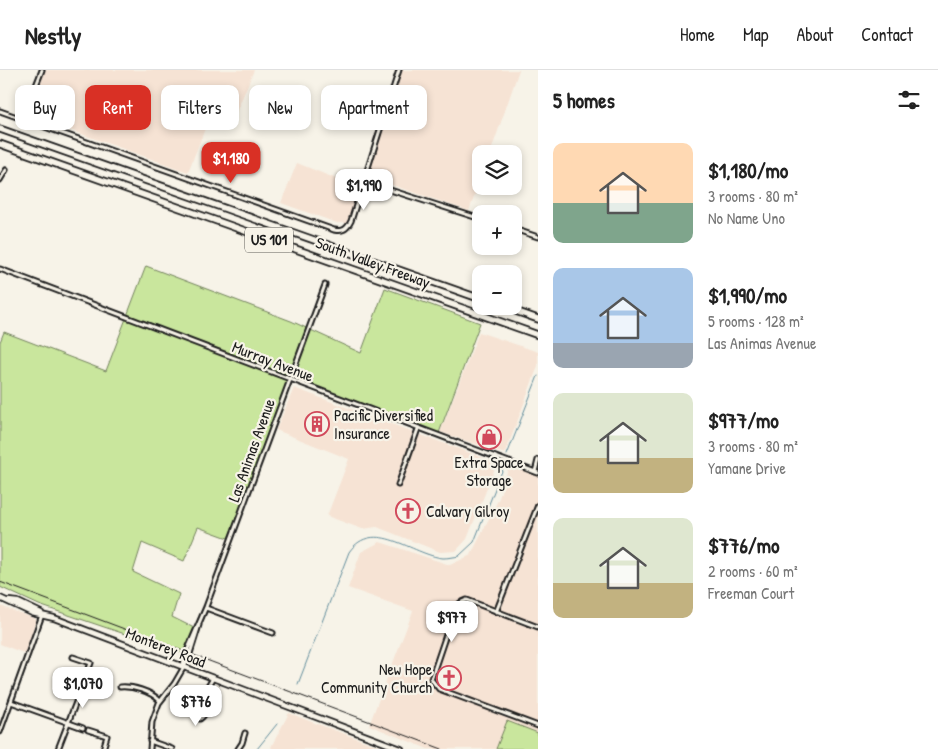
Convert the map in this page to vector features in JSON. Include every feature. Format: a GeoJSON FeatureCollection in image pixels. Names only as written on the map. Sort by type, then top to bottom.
{"type":"FeatureCollection","features":[{"type":"Feature","properties":{"kind":"highway","name":"South Valley Freeway"},"geometry":{"type":"LineString","coordinates":[[0,129],[472,296]]}},
{"type":"Feature","properties":{"kind":"highway","name":"South Valley Freeway"},"geometry":{"type":"LineString","coordinates":[[0,145],[538,335]]}},
{"type":"Feature","properties":{"kind":"highway"},"geometry":{"type":"LineString","coordinates":[[522,313],[538,319]]}},
{"type":"Feature","properties":{"kind":"main road","name":"Monterey Road"},"geometry":{"type":"LineString","coordinates":[[0,598],[21,603],[42,614],[392,748],[401,749]]}},
{"type":"Feature","properties":{"kind":"street"},"geometry":{"type":"LineString","coordinates":[[36,85],[42,70]]}},
{"type":"Feature","properties":{"kind":"street"},"geometry":{"type":"LineString","coordinates":[[54,130],[334,230],[345,229],[351,221],[365,182],[399,70]]}},
{"type":"Feature","properties":{"kind":"street"},"geometry":{"type":"LineString","coordinates":[[0,111],[15,116]]}},
{"type":"Feature","properties":{"kind":"street"},"geometry":{"type":"LineString","coordinates":[[0,180],[6,170]]}},
{"type":"Feature","properties":{"kind":"street"},"geometry":{"type":"LineString","coordinates":[[365,182],[472,216]]}},
{"type":"Feature","properties":{"kind":"street"},"geometry":{"type":"LineString","coordinates":[[522,232],[538,237]]}},
{"type":"Feature","properties":{"kind":"street","name":"Murray Avenue"},"geometry":{"type":"LineString","coordinates":[[0,270],[536,473]]}},
{"type":"Feature","properties":{"kind":"street","name":"Las Animas Avenue"},"geometry":{"type":"LineString","coordinates":[[150,749],[152,722],[160,701],[174,684],[182,667],[188,660],[325,285]]}},
{"type":"Feature","properties":{"kind":"street"},"geometry":{"type":"LineString","coordinates":[[398,485],[418,429]]}},
{"type":"Feature","properties":{"kind":"street"},"geometry":{"type":"LineString","coordinates":[[536,473],[538,460]]}},
{"type":"Feature","properties":{"kind":"street"},"geometry":{"type":"LineString","coordinates":[[496,612],[538,505]]}},
{"type":"Feature","properties":{"kind":"street"},"geometry":{"type":"LineString","coordinates":[[538,627],[467,600],[460,603],[454,611],[431,674],[434,686],[538,726]]}},
{"type":"Feature","properties":{"kind":"street"},"geometry":{"type":"LineString","coordinates":[[206,608],[273,633]]}},
{"type":"Feature","properties":{"kind":"street"},"geometry":{"type":"LineString","coordinates":[[0,732],[42,614]]}},
{"type":"Feature","properties":{"kind":"street"},"geometry":{"type":"LineString","coordinates":[[58,749],[91,663],[73,657]]}},
{"type":"Feature","properties":{"kind":"street"},"geometry":{"type":"LineString","coordinates":[[209,687],[211,696],[206,713],[202,718],[197,718],[194,711],[213,678]]}},
{"type":"Feature","properties":{"kind":"street"},"geometry":{"type":"LineString","coordinates":[[120,687],[129,686],[160,701]]}},
{"type":"Feature","properties":{"kind":"street"},"geometry":{"type":"LineString","coordinates":[[11,702],[83,728]]}},
{"type":"Feature","properties":{"kind":"street"},"geometry":{"type":"LineString","coordinates":[[88,730],[107,736],[103,749]]}},
{"type":"Feature","properties":{"kind":"street"},"geometry":{"type":"LineString","coordinates":[[238,749],[242,744],[245,733]]}},
{"type":"Feature","properties":{"kind":"street"},"geometry":{"type":"LineString","coordinates":[[150,742],[172,749]]}},
{"type":"Feature","properties":{"kind":"shaded area"},"geometry":{"type":"Polygon","coordinates":[[[45,70],[254,70],[239,106],[239,85],[161,85],[161,130],[204,130],[188,172],[70,130],[75,130],[75,85],[39,85],[45,70]]]}},
{"type":"Feature","properties":{"kind":"shaded area"},"geometry":{"type":"Polygon","coordinates":[[[401,70],[519,70],[493,145],[472,145],[472,195],[475,195],[469,211],[368,177],[382,130],[427,130],[427,85],[396,85],[401,70]]]}},
{"type":"Feature","properties":{"kind":"shaded area"},"geometry":{"type":"Polygon","coordinates":[[[297,163],[359,188],[347,223],[337,223],[281,203],[297,163]]]}},
{"type":"Feature","properties":{"kind":"shaded area"},"geometry":{"type":"Polygon","coordinates":[[[479,332],[538,352],[538,366],[505,454],[440,432],[479,332]]]}},
{"type":"Feature","properties":{"kind":"shaded area"},"geometry":{"type":"Polygon","coordinates":[[[294,388],[497,463],[467,539],[456,551],[440,552],[377,527],[362,529],[327,516],[349,459],[276,430],[294,388]]]}},
{"type":"Feature","properties":{"kind":"shaded area"},"geometry":{"type":"Polygon","coordinates":[[[509,465],[538,476],[538,749],[428,749],[369,725],[413,611],[348,588],[361,552],[380,542],[450,565],[471,555],[499,498],[509,465]]]}},
{"type":"Feature","properties":{"kind":"shaded area"},"geometry":{"type":"Polygon","coordinates":[[[0,606],[36,619],[26,654],[0,644],[0,606]]]}},
{"type":"Feature","properties":{"kind":"shaded area"},"geometry":{"type":"Polygon","coordinates":[[[289,713],[386,749],[273,749],[271,747],[289,713]]]}},
{"type":"Feature","properties":{"kind":"green space"},"geometry":{"type":"Polygon","coordinates":[[[146,266],[291,321],[361,353],[385,288],[480,323],[439,433],[348,402],[293,380],[228,538],[198,527],[184,561],[142,543],[133,572],[179,594],[172,617],[200,631],[190,656],[39,605],[0,587],[0,342],[4,332],[106,371],[146,266]]]}},
{"type":"Feature","properties":{"kind":"green space"},"geometry":{"type":"Polygon","coordinates":[[[507,721],[538,733],[538,749],[496,749],[507,721]]]}},
{"type":"Feature","properties":{"kind":"waterway"},"geometry":{"type":"LineString","coordinates":[[507,455],[538,376]]}},
{"type":"Feature","properties":{"kind":"waterway"},"geometry":{"type":"LineString","coordinates":[[298,684],[349,552],[359,542],[370,538],[382,538],[443,558],[459,556],[474,542],[504,466]]}},
{"type":"Feature","properties":{"kind":"waterway"},"geometry":{"type":"LineString","coordinates":[[257,749],[277,724]]}},
{"type":"Feature","properties":{"kind":"railway"},"geometry":{"type":"LineString","coordinates":[[0,582],[442,749]]}},
{"type":"Feature","properties":{"kind":"place","name":"Pacific Diversified Insurance"},"geometry":{"type":"Point","coordinates":[317,424]}},
{"type":"Feature","properties":{"kind":"place","name":"Extra Space Storage"},"geometry":{"type":"Point","coordinates":[489,437]}},
{"type":"Feature","properties":{"kind":"place","name":"Calvary Gilroy"},"geometry":{"type":"Point","coordinates":[408,511]}},
{"type":"Feature","properties":{"kind":"place","name":"New Hope Community Church"},"geometry":{"type":"Point","coordinates":[449,678]}}]}
